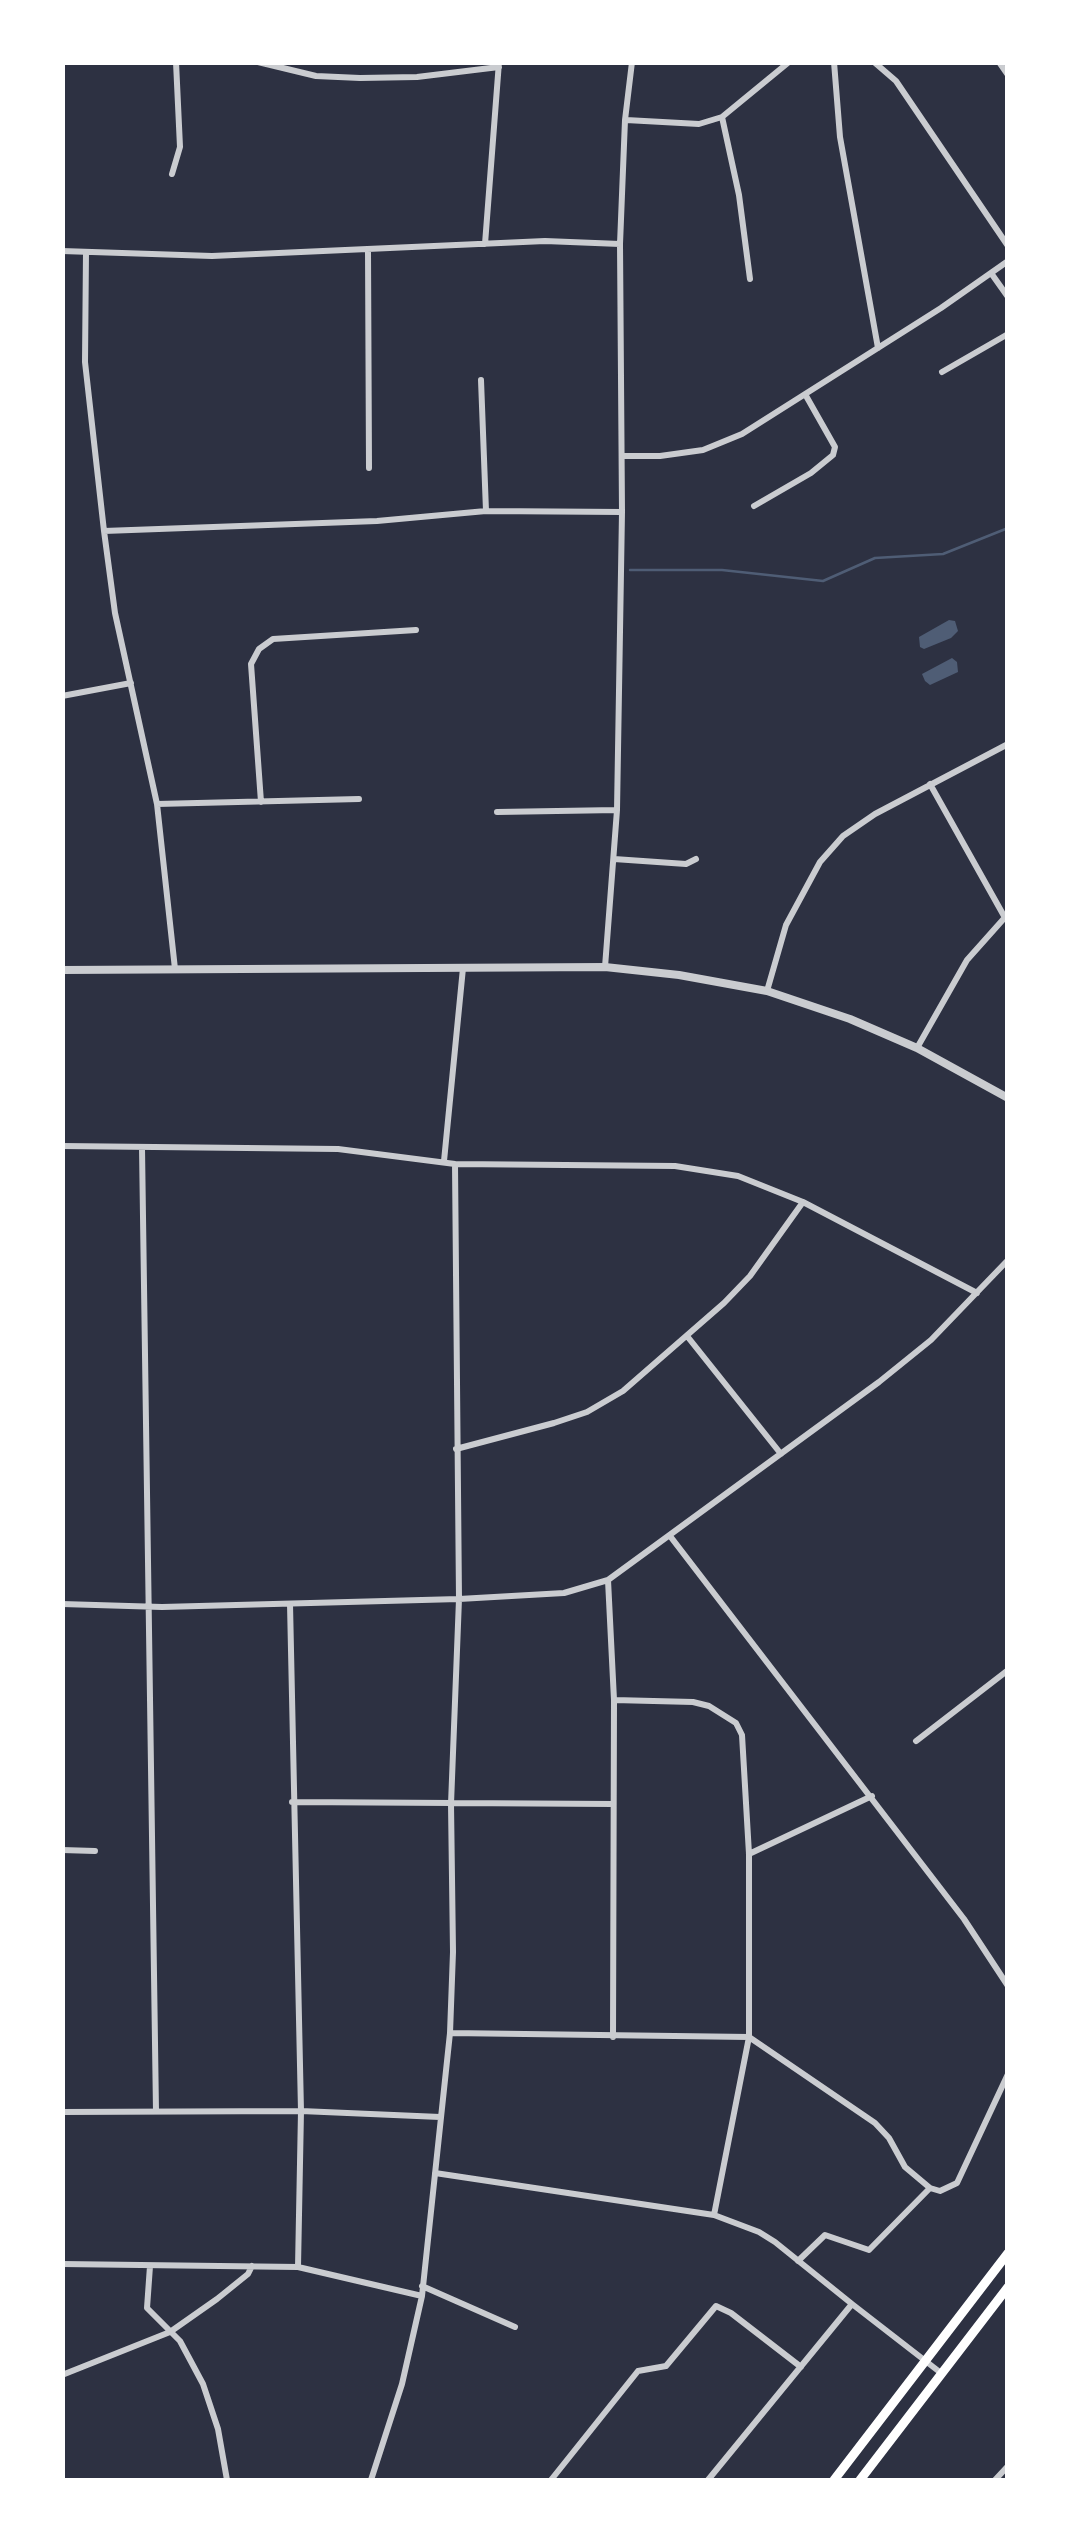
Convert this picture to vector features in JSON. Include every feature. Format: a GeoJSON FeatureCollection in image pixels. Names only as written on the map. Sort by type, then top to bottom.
{"type":"FeatureCollection","features":[{"type":"Feature","properties":{"kind":"main road"},"geometry":{"type":"LineString","coordinates":[[834,2480],[1008,2254]]}},
{"type":"Feature","properties":{"kind":"main road"},"geometry":{"type":"LineString","coordinates":[[860,2480],[1008,2287]]}},
{"type":"Feature","properties":{"kind":"street"},"geometry":{"type":"LineString","coordinates":[[172,174],[180,148],[176,62]]}},
{"type":"Feature","properties":{"kind":"street"},"geometry":{"type":"LineString","coordinates":[[258,62],[316,76],[360,78],[417,77],[499,65],[485,244]]}},
{"type":"Feature","properties":{"kind":"street"},"geometry":{"type":"LineString","coordinates":[[605,967],[617,810],[622,512],[620,244],[625,120],[632,62]]}},
{"type":"Feature","properties":{"kind":"street"},"geometry":{"type":"LineString","coordinates":[[625,120],[699,124],[722,116],[789,62]]}},
{"type":"Feature","properties":{"kind":"street"},"geometry":{"type":"LineString","coordinates":[[834,62],[840,136],[878,348]]}},
{"type":"Feature","properties":{"kind":"street"},"geometry":{"type":"LineString","coordinates":[[874,62],[896,81],[1008,246]]}},
{"type":"Feature","properties":{"kind":"street"},"geometry":{"type":"LineString","coordinates":[[999,62],[1008,75]]}},
{"type":"Feature","properties":{"kind":"street"},"geometry":{"type":"LineString","coordinates":[[722,116],[739,196],[750,279]]}},
{"type":"Feature","properties":{"kind":"street"},"geometry":{"type":"LineString","coordinates":[[62,251],[212,256],[545,241],[620,244]]}},
{"type":"Feature","properties":{"kind":"street"},"geometry":{"type":"LineString","coordinates":[[368,250],[368,468]]}},
{"type":"Feature","properties":{"kind":"street"},"geometry":{"type":"LineString","coordinates":[[86,252],[86,362],[104,531],[115,613],[157,804],[176,969]]}},
{"type":"Feature","properties":{"kind":"street"},"geometry":{"type":"LineString","coordinates":[[622,456],[703,450],[742,434],[1008,261]]}},
{"type":"Feature","properties":{"kind":"street"},"geometry":{"type":"LineString","coordinates":[[991,273],[1008,297]]}},
{"type":"Feature","properties":{"kind":"street"},"geometry":{"type":"LineString","coordinates":[[942,372],[1008,334]]}},
{"type":"Feature","properties":{"kind":"street"},"geometry":{"type":"LineString","coordinates":[[481,380],[486,511]]}},
{"type":"Feature","properties":{"kind":"street"},"geometry":{"type":"LineString","coordinates":[[754,506],[833,456],[834,447],[805,394]]}},
{"type":"Feature","properties":{"kind":"street"},"geometry":{"type":"LineString","coordinates":[[104,531],[377,521],[486,511],[622,512]]}},
{"type":"Feature","properties":{"kind":"street"},"geometry":{"type":"LineString","coordinates":[[262,802],[252,664],[259,650],[273,639],[416,630]]}},
{"type":"Feature","properties":{"kind":"street"},"geometry":{"type":"LineString","coordinates":[[62,696],[131,683]]}},
{"type":"Feature","properties":{"kind":"street"},"geometry":{"type":"LineString","coordinates":[[767,991],[786,925],[820,862],[843,836],[930,784],[1008,744]]}},
{"type":"Feature","properties":{"kind":"street"},"geometry":{"type":"LineString","coordinates":[[916,1048],[967,960],[1006,915],[930,784]]}},
{"type":"Feature","properties":{"kind":"street"},"geometry":{"type":"LineString","coordinates":[[157,804],[359,799]]}},
{"type":"Feature","properties":{"kind":"street"},"geometry":{"type":"LineString","coordinates":[[497,812],[617,810]]}},
{"type":"Feature","properties":{"kind":"street"},"geometry":{"type":"LineString","coordinates":[[614,859],[686,864],[696,859]]}},
{"type":"Feature","properties":{"kind":"street"},"geometry":{"type":"LineString","coordinates":[[62,970],[605,967],[680,975],[767,991],[850,1018],[916,1048],[1008,1098]]}},
{"type":"Feature","properties":{"kind":"street"},"geometry":{"type":"LineString","coordinates":[[444,1162],[463,968]]}},
{"type":"Feature","properties":{"kind":"street"},"geometry":{"type":"LineString","coordinates":[[62,1146],[338,1149],[454,1164],[702,1168],[738,1176],[803,1202],[976,1293]]}},
{"type":"Feature","properties":{"kind":"street"},"geometry":{"type":"LineString","coordinates":[[142,1148],[156,2112]]}},
{"type":"Feature","properties":{"kind":"street"},"geometry":{"type":"LineString","coordinates":[[371,2480],[406,2371],[422,2296],[450,2034],[451,1804],[459,1599],[454,1164]]}},
{"type":"Feature","properties":{"kind":"street"},"geometry":{"type":"LineString","coordinates":[[456,1449],[586,1412],[623,1391],[750,1276],[803,1202]]}},
{"type":"Feature","properties":{"kind":"street"},"geometry":{"type":"LineString","coordinates":[[62,1604],[150,1607],[459,1599],[564,1592],[608,1580],[931,1340],[1008,1260]]}},
{"type":"Feature","properties":{"kind":"street"},"geometry":{"type":"LineString","coordinates":[[686,1336],[781,1454]]}},
{"type":"Feature","properties":{"kind":"street"},"geometry":{"type":"LineString","coordinates":[[670,1536],[872,1796],[964,1919],[1008,1986]]}},
{"type":"Feature","properties":{"kind":"street"},"geometry":{"type":"LineString","coordinates":[[608,1580],[614,1700],[613,2037]]}},
{"type":"Feature","properties":{"kind":"street"},"geometry":{"type":"LineString","coordinates":[[290,1604],[301,2110],[298,2267]]}},
{"type":"Feature","properties":{"kind":"street"},"geometry":{"type":"LineString","coordinates":[[916,1741],[1008,1670]]}},
{"type":"Feature","properties":{"kind":"street"},"geometry":{"type":"LineString","coordinates":[[614,1700],[694,1702],[722,1712],[742,1735],[749,1854],[748,2037],[714,2215]]}},
{"type":"Feature","properties":{"kind":"street"},"geometry":{"type":"LineString","coordinates":[[749,1854],[872,1796]]}},
{"type":"Feature","properties":{"kind":"street"},"geometry":{"type":"LineString","coordinates":[[292,1802],[613,1804]]}},
{"type":"Feature","properties":{"kind":"street"},"geometry":{"type":"LineString","coordinates":[[62,1850],[95,1851]]}},
{"type":"Feature","properties":{"kind":"street"},"geometry":{"type":"LineString","coordinates":[[450,2034],[748,2037],[875,2123],[889,2138],[905,2167],[930,2188],[946,2190],[957,2182],[1008,2074]]}},
{"type":"Feature","properties":{"kind":"street"},"geometry":{"type":"LineString","coordinates":[[62,2112],[301,2110],[440,2116]]}},
{"type":"Feature","properties":{"kind":"street"},"geometry":{"type":"LineString","coordinates":[[434,2173],[714,2215],[759,2232],[940,2373]]}},
{"type":"Feature","properties":{"kind":"street"},"geometry":{"type":"LineString","coordinates":[[798,2260],[825,2235],[869,2250],[930,2188]]}},
{"type":"Feature","properties":{"kind":"street"},"geometry":{"type":"LineString","coordinates":[[62,2264],[298,2267],[422,2296]]}},
{"type":"Feature","properties":{"kind":"street"},"geometry":{"type":"LineString","coordinates":[[150,2266],[147,2308],[180,2341],[203,2384],[218,2429],[227,2480]]}},
{"type":"Feature","properties":{"kind":"street"},"geometry":{"type":"LineString","coordinates":[[62,2375],[170,2332],[217,2299],[248,2274],[252,2266]]}},
{"type":"Feature","properties":{"kind":"street"},"geometry":{"type":"LineString","coordinates":[[422,2286],[515,2328]]}},
{"type":"Feature","properties":{"kind":"street"},"geometry":{"type":"LineString","coordinates":[[708,2480],[852,2304]]}},
{"type":"Feature","properties":{"kind":"street"},"geometry":{"type":"LineString","coordinates":[[551,2480],[638,2372],[666,2366],[716,2306],[731,2313],[800,2367]]}},
{"type":"Feature","properties":{"kind":"street"},"geometry":{"type":"LineString","coordinates":[[995,2480],[1008,2466]]}},
{"type":"Feature","properties":{"kind":"water"},"geometry":{"type":"Polygon","coordinates":[[[949,620],[955,621],[958,631],[951,638],[924,649],[920,647],[919,637],[949,620]]]}},
{"type":"Feature","properties":{"kind":"water"},"geometry":{"type":"Polygon","coordinates":[[[952,658],[957,662],[958,672],[930,685],[925,681],[922,674],[952,658]]]}},
{"type":"Feature","properties":{"kind":"waterway"},"geometry":{"type":"LineString","coordinates":[[630,570],[722,570],[823,581],[875,558],[943,554],[1008,528]]}}]}
